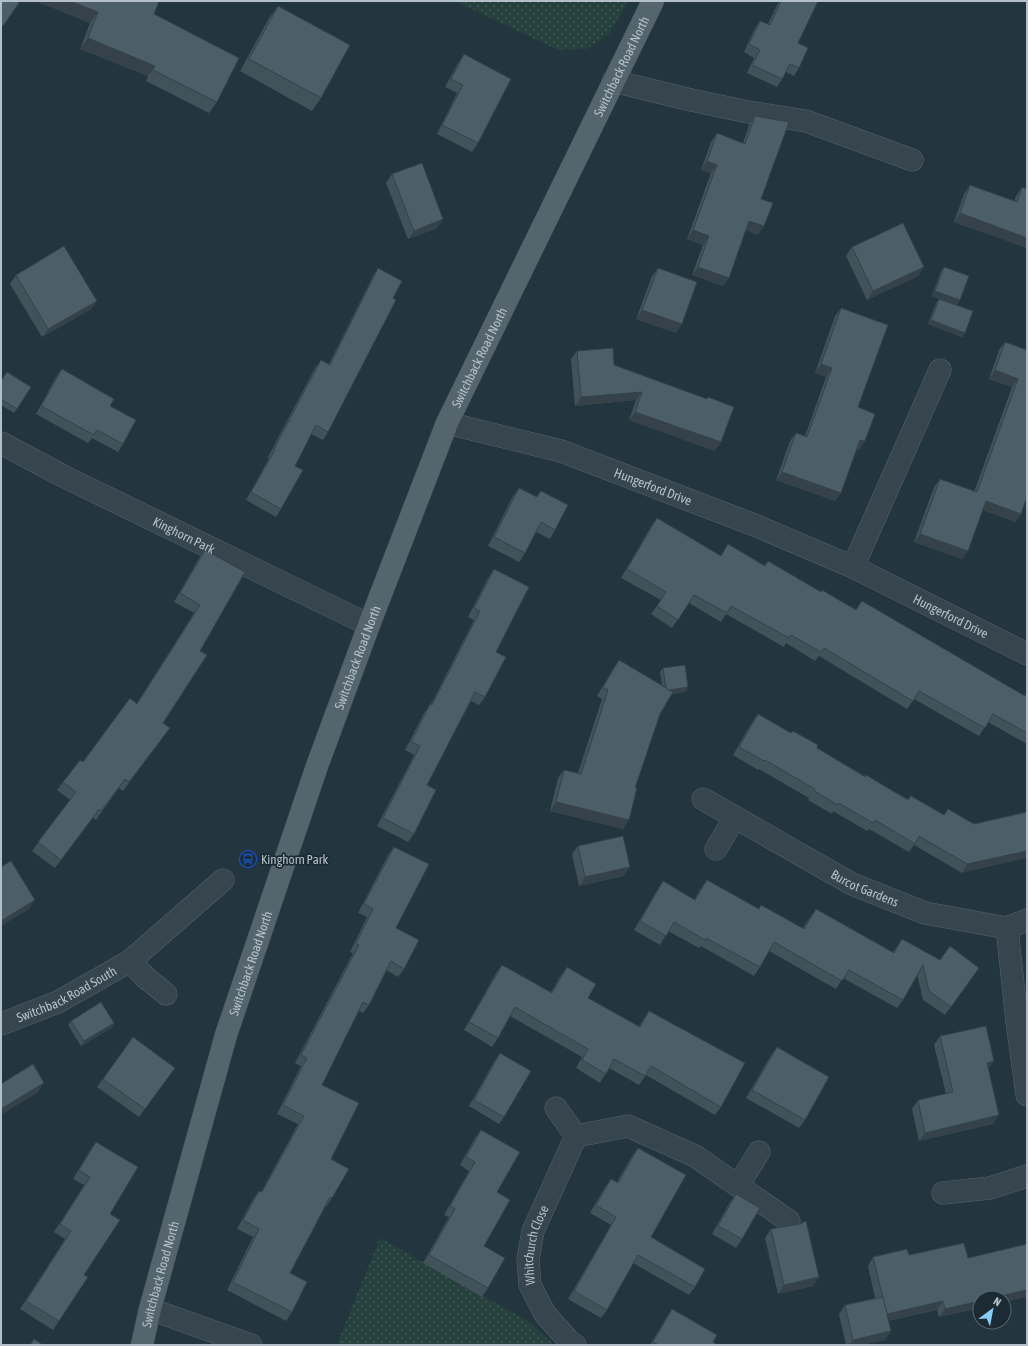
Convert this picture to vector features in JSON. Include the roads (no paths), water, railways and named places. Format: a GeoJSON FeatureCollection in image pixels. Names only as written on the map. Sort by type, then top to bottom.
{"type":"FeatureCollection","features":[{"type":"Feature","properties":{"kind":"main road","name":"Switchback Road North"},"geometry":{"type":"LineString","coordinates":[[142,1345],[150,1309],[226,1035],[318,766],[369,625],[447,423],[653,1]]}},
{"type":"Feature","properties":{"kind":"street"},"geometry":{"type":"LineString","coordinates":[[613,81],[734,109],[806,121],[912,160]]}},
{"type":"Feature","properties":{"kind":"street"},"geometry":{"type":"LineString","coordinates":[[853,567],[940,370]]}},
{"type":"Feature","properties":{"kind":"street","name":"Hungerford Drive"},"geometry":{"type":"LineString","coordinates":[[447,423],[561,451],[757,526],[853,567],[1027,654]]}},
{"type":"Feature","properties":{"kind":"street","name":"Kinghorn Park"},"geometry":{"type":"LineString","coordinates":[[1,443],[63,476],[369,625]]}},
{"type":"Feature","properties":{"kind":"street","name":"Burcot Gardens"},"geometry":{"type":"LineString","coordinates":[[703,799],[852,884],[925,913],[1017,924],[1017,1022],[1027,1095]]}},
{"type":"Feature","properties":{"kind":"street"},"geometry":{"type":"LineString","coordinates":[[716,849],[735,817]]}},
{"type":"Feature","properties":{"kind":"street","name":"Switchback Road South"},"geometry":{"type":"LineString","coordinates":[[1,1024],[58,1002],[130,961],[223,880]]}},
{"type":"Feature","properties":{"kind":"street"},"geometry":{"type":"LineString","coordinates":[[130,961],[146,978],[166,994]]}},
{"type":"Feature","properties":{"kind":"street"},"geometry":{"type":"LineString","coordinates":[[556,1108],[576,1136],[628,1126],[695,1156],[789,1221]]}},
{"type":"Feature","properties":{"kind":"street","name":"Whitchurch Close"},"geometry":{"type":"LineString","coordinates":[[575,1345],[545,1314],[530,1286],[528,1260],[532,1231],[576,1136]]}},
{"type":"Feature","properties":{"kind":"street"},"geometry":{"type":"LineString","coordinates":[[738,1186],[759,1152]]}},
{"type":"Feature","properties":{"kind":"street"},"geometry":{"type":"LineString","coordinates":[[943,1193],[990,1188],[1027,1176]]}},
{"type":"Feature","properties":{"kind":"street"},"geometry":{"type":"LineString","coordinates":[[150,1309],[251,1345]]}},
{"type":"Feature","properties":{"kind":"place","name":"Kinghorn Park"},"geometry":{"type":"Point","coordinates":[248,859]}}]}
